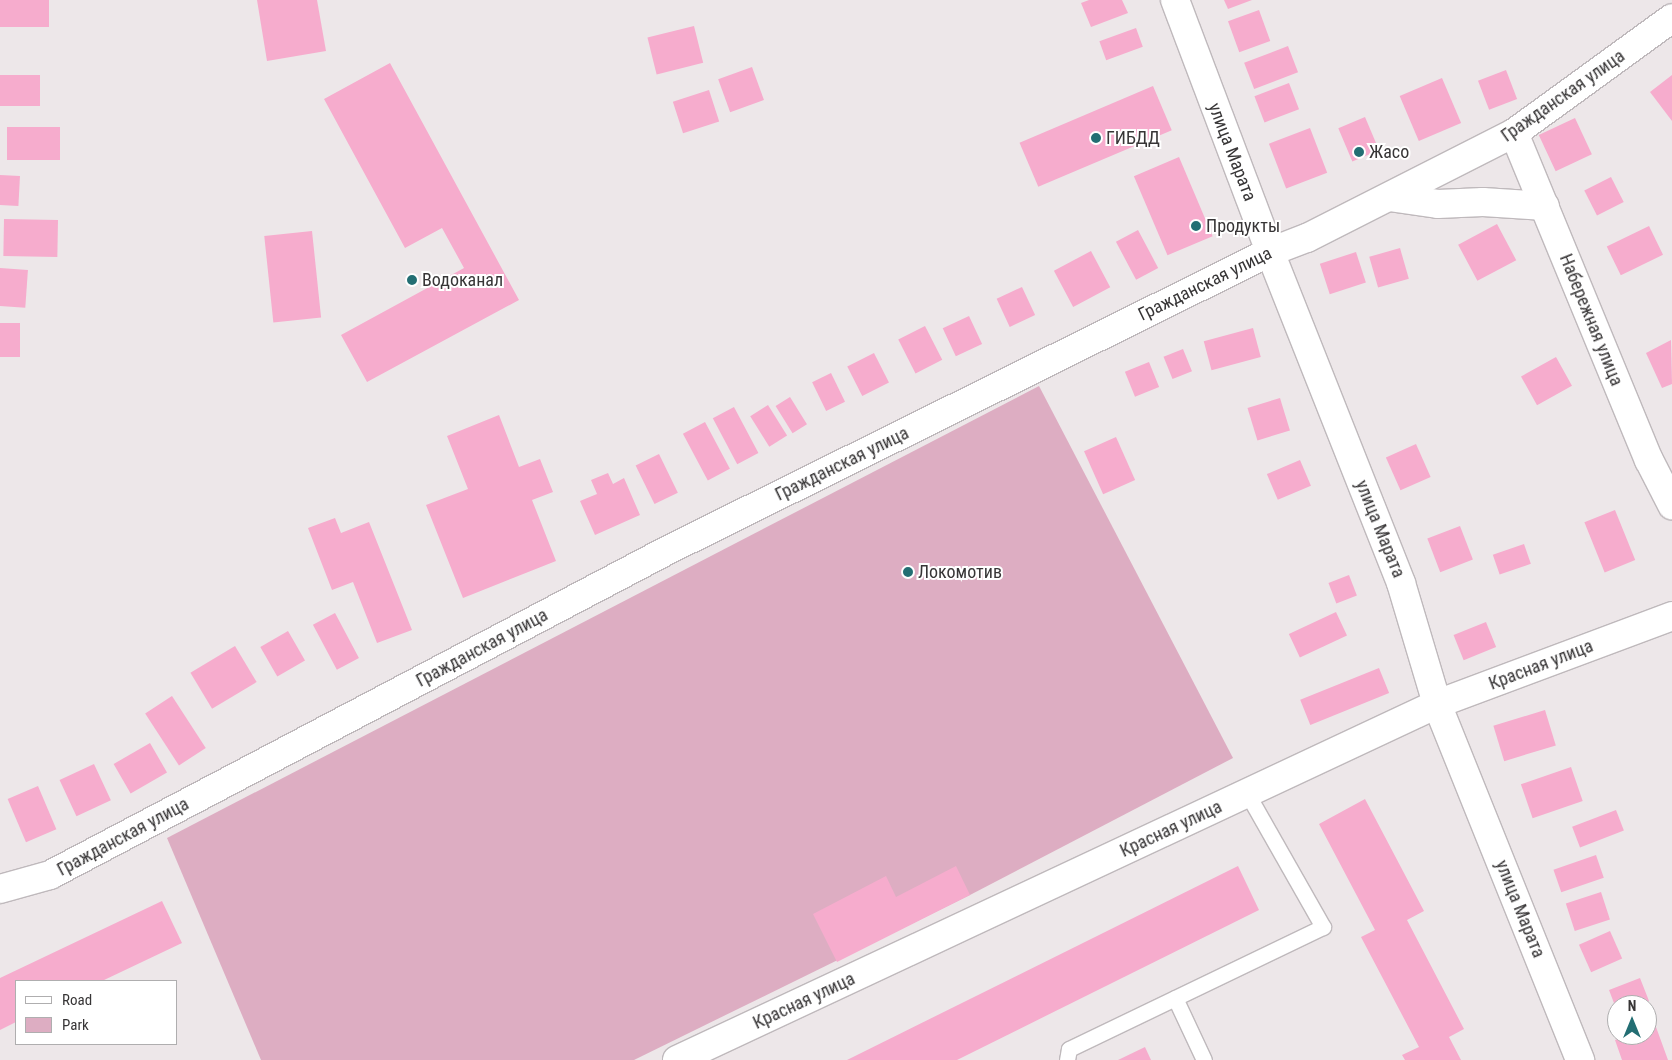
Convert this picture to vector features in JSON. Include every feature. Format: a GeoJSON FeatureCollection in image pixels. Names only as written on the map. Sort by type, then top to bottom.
{"type":"FeatureCollection","features":[{"type":"Feature","properties":{"kind":"street","name":"улица Марата"},"geometry":{"type":"LineString","coordinates":[[1175,0],[1270,252],[1401,583],[1437,704],[1580,1060]]}},
{"type":"Feature","properties":{"kind":"street","name":"Гражданская улица"},"geometry":{"type":"LineString","coordinates":[[0,888],[50,875],[666,551],[1270,252],[1307,238],[1514,133],[1672,18]]}},
{"type":"Feature","properties":{"kind":"street","name":"Набережная улица"},"geometry":{"type":"LineString","coordinates":[[1514,133],[1649,460],[1672,505]]}},
{"type":"Feature","properties":{"kind":"street"},"geometry":{"type":"LineString","coordinates":[[1389,196],[1438,204],[1484,202],[1545,206]]}},
{"type":"Feature","properties":{"kind":"street","name":"Красная улица"},"geometry":{"type":"LineString","coordinates":[[677,1060],[1437,704],[1672,616]]}},
{"type":"Feature","properties":{"kind":"lane"},"geometry":{"type":"LineString","coordinates":[[1067,1060],[1069,1049],[1322,927],[1247,793]]}},
{"type":"Feature","properties":{"kind":"lane"},"geometry":{"type":"LineString","coordinates":[[1175,998],[1204,1060]]}},
{"type":"Feature","properties":{"kind":"green space","name":"Локомотив"},"geometry":{"type":"Polygon","coordinates":[[[1039,386],[1233,758],[970,895],[634,1060],[261,1060],[167,838],[1039,386]]]}},
{"type":"Feature","properties":{"kind":"building"},"geometry":{"type":"Polygon","coordinates":[[[0,0],[49,0],[49,27],[0,27],[0,0]]]}},
{"type":"Feature","properties":{"kind":"building"},"geometry":{"type":"Polygon","coordinates":[[[257,0],[317,0],[326,51],[267,61],[257,0]]]}},
{"type":"Feature","properties":{"kind":"building"},"geometry":{"type":"Polygon","coordinates":[[[1089,0],[1122,0],[1128,13],[1091,27],[1081,3],[1089,0]]]}},
{"type":"Feature","properties":{"kind":"building"},"geometry":{"type":"Polygon","coordinates":[[[1224,0],[1252,0],[1228,9],[1224,0]]]}},
{"type":"Feature","properties":{"kind":"building"},"geometry":{"type":"Polygon","coordinates":[[[1259,10],[1270,41],[1239,52],[1228,21],[1259,10]]]}},
{"type":"Feature","properties":{"kind":"building"},"geometry":{"type":"Polygon","coordinates":[[[694,26],[703,63],[657,74],[647,38],[694,26]]]}},
{"type":"Feature","properties":{"kind":"building"},"geometry":{"type":"Polygon","coordinates":[[[1136,28],[1143,47],[1106,60],[1099,41],[1136,28]]]}},
{"type":"Feature","properties":{"kind":"building"},"geometry":{"type":"Polygon","coordinates":[[[1288,46],[1298,72],[1254,89],[1244,63],[1288,46]]]}},
{"type":"Feature","properties":{"kind":"building"},"geometry":{"type":"Polygon","coordinates":[[[390,63],[519,300],[367,382],[341,335],[464,268],[442,228],[405,248],[324,99],[390,63]]]}},
{"type":"Feature","properties":{"kind":"building"},"geometry":{"type":"Polygon","coordinates":[[[752,67],[764,100],[730,112],[718,79],[752,67]]]}},
{"type":"Feature","properties":{"kind":"building"},"geometry":{"type":"Polygon","coordinates":[[[1506,70],[1517,99],[1489,110],[1478,81],[1506,70]]]}},
{"type":"Feature","properties":{"kind":"building"},"geometry":{"type":"Polygon","coordinates":[[[0,75],[40,75],[40,106],[0,106],[0,75]]]}},
{"type":"Feature","properties":{"kind":"building"},"geometry":{"type":"Polygon","coordinates":[[[1672,75],[1672,121],[1650,92],[1672,75]]]}},
{"type":"Feature","properties":{"kind":"building"},"geometry":{"type":"Polygon","coordinates":[[[1442,78],[1461,123],[1419,141],[1400,96],[1442,78]]]}},
{"type":"Feature","properties":{"kind":"building"},"geometry":{"type":"Polygon","coordinates":[[[1289,83],[1299,109],[1264,122],[1254,96],[1289,83]]]}},
{"type":"Feature","properties":{"kind":"building","name":"ГИБДД"},"geometry":{"type":"Polygon","coordinates":[[[1153,86],[1172,130],[1038,187],[1020,143],[1153,86]]]}},
{"type":"Feature","properties":{"kind":"building"},"geometry":{"type":"Polygon","coordinates":[[[709,90],[719,121],[683,133],[673,102],[709,90]]]}},
{"type":"Feature","properties":{"kind":"building"},"geometry":{"type":"Polygon","coordinates":[[[1365,117],[1379,150],[1352,161],[1338,128],[1365,117]]]}},
{"type":"Feature","properties":{"kind":"building"},"geometry":{"type":"Polygon","coordinates":[[[1575,118],[1592,154],[1556,171],[1539,135],[1575,118]]]}},
{"type":"Feature","properties":{"kind":"building"},"geometry":{"type":"Polygon","coordinates":[[[7,127],[60,127],[60,160],[7,160],[7,127]]]}},
{"type":"Feature","properties":{"kind":"building"},"geometry":{"type":"Polygon","coordinates":[[[1310,128],[1327,173],[1286,189],[1269,144],[1310,128]]]}},
{"type":"Feature","properties":{"kind":"building"},"geometry":{"type":"Polygon","coordinates":[[[1179,157],[1213,236],[1167,255],[1134,176],[1179,157]]]}},
{"type":"Feature","properties":{"kind":"building"},"geometry":{"type":"Polygon","coordinates":[[[0,175],[20,176],[18,206],[0,205],[0,175]]]}},
{"type":"Feature","properties":{"kind":"building"},"geometry":{"type":"Polygon","coordinates":[[[1611,177],[1624,202],[1597,216],[1584,191],[1611,177]]]}},
{"type":"Feature","properties":{"kind":"building"},"geometry":{"type":"Polygon","coordinates":[[[4,219],[58,220],[57,257],[3,256],[4,219]]]}},
{"type":"Feature","properties":{"kind":"building"},"geometry":{"type":"Polygon","coordinates":[[[1497,224],[1516,260],[1477,281],[1458,245],[1497,224]]]}},
{"type":"Feature","properties":{"kind":"building"},"geometry":{"type":"Polygon","coordinates":[[[1649,226],[1663,255],[1621,275],[1607,247],[1649,226]]]}},
{"type":"Feature","properties":{"kind":"building"},"geometry":{"type":"Polygon","coordinates":[[[1138,230],[1158,268],[1136,280],[1116,242],[1138,230]]]}},
{"type":"Feature","properties":{"kind":"building"},"geometry":{"type":"Polygon","coordinates":[[[312,231],[321,318],[273,323],[264,236],[312,231]]]}},
{"type":"Feature","properties":{"kind":"building"},"geometry":{"type":"Polygon","coordinates":[[[1400,248],[1409,279],[1378,288],[1369,257],[1400,248]]]}},
{"type":"Feature","properties":{"kind":"building"},"geometry":{"type":"Polygon","coordinates":[[[1091,251],[1110,287],[1073,307],[1054,271],[1091,251]]]}},
{"type":"Feature","properties":{"kind":"building"},"geometry":{"type":"Polygon","coordinates":[[[1356,252],[1366,282],[1330,294],[1320,264],[1356,252]]]}},
{"type":"Feature","properties":{"kind":"building"},"geometry":{"type":"Polygon","coordinates":[[[0,268],[28,270],[25,308],[0,306],[0,268]]]}},
{"type":"Feature","properties":{"kind":"building"},"geometry":{"type":"Polygon","coordinates":[[[1022,287],[1035,315],[1010,327],[997,299],[1022,287]]]}},
{"type":"Feature","properties":{"kind":"building"},"geometry":{"type":"Polygon","coordinates":[[[969,316],[982,344],[956,356],[943,328],[969,316]]]}},
{"type":"Feature","properties":{"kind":"building"},"geometry":{"type":"Polygon","coordinates":[[[0,323],[20,323],[20,357],[0,357],[0,323]]]}},
{"type":"Feature","properties":{"kind":"building"},"geometry":{"type":"Polygon","coordinates":[[[925,326],[942,360],[916,373],[898,340],[925,326]]]}},
{"type":"Feature","properties":{"kind":"building"},"geometry":{"type":"Polygon","coordinates":[[[1253,328],[1261,357],[1212,370],[1204,341],[1253,328]]]}},
{"type":"Feature","properties":{"kind":"building"},"geometry":{"type":"Polygon","coordinates":[[[1671,340],[1672,384],[1662,388],[1646,353],[1671,340]]]}},
{"type":"Feature","properties":{"kind":"building"},"geometry":{"type":"Polygon","coordinates":[[[1183,349],[1192,371],[1173,379],[1164,357],[1183,349]]]}},
{"type":"Feature","properties":{"kind":"building"},"geometry":{"type":"Polygon","coordinates":[[[874,353],[889,382],[862,396],[847,367],[874,353]]]}},
{"type":"Feature","properties":{"kind":"building"},"geometry":{"type":"Polygon","coordinates":[[[1556,357],[1572,386],[1537,405],[1521,376],[1556,357]]]}},
{"type":"Feature","properties":{"kind":"building"},"geometry":{"type":"Polygon","coordinates":[[[1149,362],[1159,387],[1135,397],[1125,372],[1149,362]]]}},
{"type":"Feature","properties":{"kind":"building"},"geometry":{"type":"Polygon","coordinates":[[[831,373],[845,402],[826,411],[812,382],[831,373]]]}},
{"type":"Feature","properties":{"kind":"building"},"geometry":{"type":"Polygon","coordinates":[[[790,397],[807,424],[793,433],[776,406],[790,397]]]}},
{"type":"Feature","properties":{"kind":"building"},"geometry":{"type":"Polygon","coordinates":[[[1280,398],[1290,431],[1257,440],[1247,408],[1280,398]]]}},
{"type":"Feature","properties":{"kind":"building"},"geometry":{"type":"Polygon","coordinates":[[[768,405],[787,436],[769,447],[750,416],[768,405]]]}},
{"type":"Feature","properties":{"kind":"building"},"geometry":{"type":"Polygon","coordinates":[[[734,407],[758,453],[737,464],[713,418],[734,407]]]}},
{"type":"Feature","properties":{"kind":"building"},"geometry":{"type":"Polygon","coordinates":[[[499,415],[519,467],[540,459],[553,492],[532,500],[556,561],[463,598],[426,505],[468,489],[447,436],[499,415]]]}},
{"type":"Feature","properties":{"kind":"building"},"geometry":{"type":"Polygon","coordinates":[[[705,422],[730,469],[708,481],[683,434],[705,422]]]}},
{"type":"Feature","properties":{"kind":"building"},"geometry":{"type":"Polygon","coordinates":[[[1116,437],[1135,480],[1103,494],[1084,451],[1116,437]]]}},
{"type":"Feature","properties":{"kind":"building"},"geometry":{"type":"Polygon","coordinates":[[[1416,444],[1431,477],[1400,490],[1386,457],[1416,444]]]}},
{"type":"Feature","properties":{"kind":"building"},"geometry":{"type":"Polygon","coordinates":[[[659,454],[678,493],[654,504],[636,465],[659,454]]]}},
{"type":"Feature","properties":{"kind":"building"},"geometry":{"type":"Polygon","coordinates":[[[1300,460],[1311,486],[1278,500],[1267,474],[1300,460]]]}},
{"type":"Feature","properties":{"kind":"building"},"geometry":{"type":"Polygon","coordinates":[[[608,473],[613,484],[624,478],[640,515],[595,535],[580,501],[597,494],[591,480],[608,473]]]}},
{"type":"Feature","properties":{"kind":"building"},"geometry":{"type":"Polygon","coordinates":[[[1615,510],[1635,560],[1605,572],[1584,522],[1615,510]]]}},
{"type":"Feature","properties":{"kind":"building"},"geometry":{"type":"Polygon","coordinates":[[[335,518],[341,533],[369,522],[412,630],[377,643],[353,582],[332,590],[308,528],[335,518]]]}},
{"type":"Feature","properties":{"kind":"building"},"geometry":{"type":"Polygon","coordinates":[[[1460,526],[1473,560],[1440,572],[1427,539],[1460,526]]]}},
{"type":"Feature","properties":{"kind":"building"},"geometry":{"type":"Polygon","coordinates":[[[1524,544],[1531,564],[1500,575],[1493,555],[1524,544]]]}},
{"type":"Feature","properties":{"kind":"building"},"geometry":{"type":"Polygon","coordinates":[[[1349,575],[1357,596],[1336,603],[1328,583],[1349,575]]]}},
{"type":"Feature","properties":{"kind":"building"},"geometry":{"type":"Polygon","coordinates":[[[1336,612],[1347,636],[1300,658],[1289,634],[1336,612]]]}},
{"type":"Feature","properties":{"kind":"building"},"geometry":{"type":"Polygon","coordinates":[[[335,613],[359,658],[337,670],[313,625],[335,613]]]}},
{"type":"Feature","properties":{"kind":"building"},"geometry":{"type":"Polygon","coordinates":[[[1486,622],[1496,647],[1464,660],[1454,635],[1486,622]]]}},
{"type":"Feature","properties":{"kind":"building"},"geometry":{"type":"Polygon","coordinates":[[[288,631],[305,660],[277,676],[260,647],[288,631]]]}},
{"type":"Feature","properties":{"kind":"building"},"geometry":{"type":"Polygon","coordinates":[[[235,646],[257,682],[212,709],[190,673],[235,646]]]}},
{"type":"Feature","properties":{"kind":"building"},"geometry":{"type":"Polygon","coordinates":[[[1379,668],[1389,693],[1310,725],[1300,700],[1379,668]]]}},
{"type":"Feature","properties":{"kind":"building"},"geometry":{"type":"Polygon","coordinates":[[[172,696],[206,748],[179,765],[145,713],[172,696]]]}},
{"type":"Feature","properties":{"kind":"building"},"geometry":{"type":"Polygon","coordinates":[[[1545,710],[1556,745],[1504,761],[1493,726],[1545,710]]]}},
{"type":"Feature","properties":{"kind":"building"},"geometry":{"type":"Polygon","coordinates":[[[150,743],[167,772],[131,793],[114,764],[150,743]]]}},
{"type":"Feature","properties":{"kind":"building"},"geometry":{"type":"Polygon","coordinates":[[[94,764],[111,800],[76,816],[60,780],[94,764]]]}},
{"type":"Feature","properties":{"kind":"building"},"geometry":{"type":"Polygon","coordinates":[[[1571,767],[1583,801],[1533,818],[1521,784],[1571,767]]]}},
{"type":"Feature","properties":{"kind":"building"},"geometry":{"type":"Polygon","coordinates":[[[38,786],[56,829],[26,842],[8,799],[38,786]]]}},
{"type":"Feature","properties":{"kind":"building"},"geometry":{"type":"Polygon","coordinates":[[[1365,799],[1424,911],[1407,920],[1464,1029],[1449,1037],[1461,1060],[1405,1060],[1402,1055],[1419,1047],[1361,937],[1375,930],[1319,824],[1365,799]]]}},
{"type":"Feature","properties":{"kind":"building"},"geometry":{"type":"Polygon","coordinates":[[[1616,810],[1624,831],[1580,847],[1572,827],[1616,810]]]}},
{"type":"Feature","properties":{"kind":"building"},"geometry":{"type":"Polygon","coordinates":[[[1596,855],[1604,878],[1561,892],[1553,870],[1596,855]]]}},
{"type":"Feature","properties":{"kind":"building"},"geometry":{"type":"Polygon","coordinates":[[[956,866],[970,895],[837,962],[813,914],[886,876],[896,897],[956,866]]]}},
{"type":"Feature","properties":{"kind":"building"},"geometry":{"type":"Polygon","coordinates":[[[1238,866],[1259,910],[957,1060],[847,1060],[1238,866]]]}},
{"type":"Feature","properties":{"kind":"building"},"geometry":{"type":"Polygon","coordinates":[[[1601,892],[1610,920],[1575,931],[1566,903],[1601,892]]]}},
{"type":"Feature","properties":{"kind":"building"},"geometry":{"type":"Polygon","coordinates":[[[162,901],[182,943],[104,980],[15,980],[15,1022],[0,1030],[0,978],[162,901]]]}},
{"type":"Feature","properties":{"kind":"building"},"geometry":{"type":"Polygon","coordinates":[[[1610,931],[1622,958],[1591,972],[1579,945],[1610,931]]]}},
{"type":"Feature","properties":{"kind":"building"},"geometry":{"type":"Polygon","coordinates":[[[1640,978],[1647,995],[1611,995],[1609,990],[1640,978]]]}},
{"type":"Feature","properties":{"kind":"building"},"geometry":{"type":"Polygon","coordinates":[[[1657,1030],[1668,1060],[1622,1060],[1617,1045],[1657,1045],[1657,1030]]]}},
{"type":"Feature","properties":{"kind":"building"},"geometry":{"type":"Polygon","coordinates":[[[1145,1047],[1151,1060],[1118,1060],[1145,1047]]]}},
{"type":"Feature","properties":{"kind":"place","name":"ГИБДД"},"geometry":{"type":"Point","coordinates":[1096,138]}},
{"type":"Feature","properties":{"kind":"place","name":"Жасо"},"geometry":{"type":"Point","coordinates":[1359,152]}},
{"type":"Feature","properties":{"kind":"place","name":"Продукты"},"geometry":{"type":"Point","coordinates":[1196,226]}},
{"type":"Feature","properties":{"kind":"place","name":"Водоканал"},"geometry":{"type":"Point","coordinates":[412,280]}},
{"type":"Feature","properties":{"kind":"place","name":"Локомотив"},"geometry":{"type":"Point","coordinates":[908,572]}}]}
